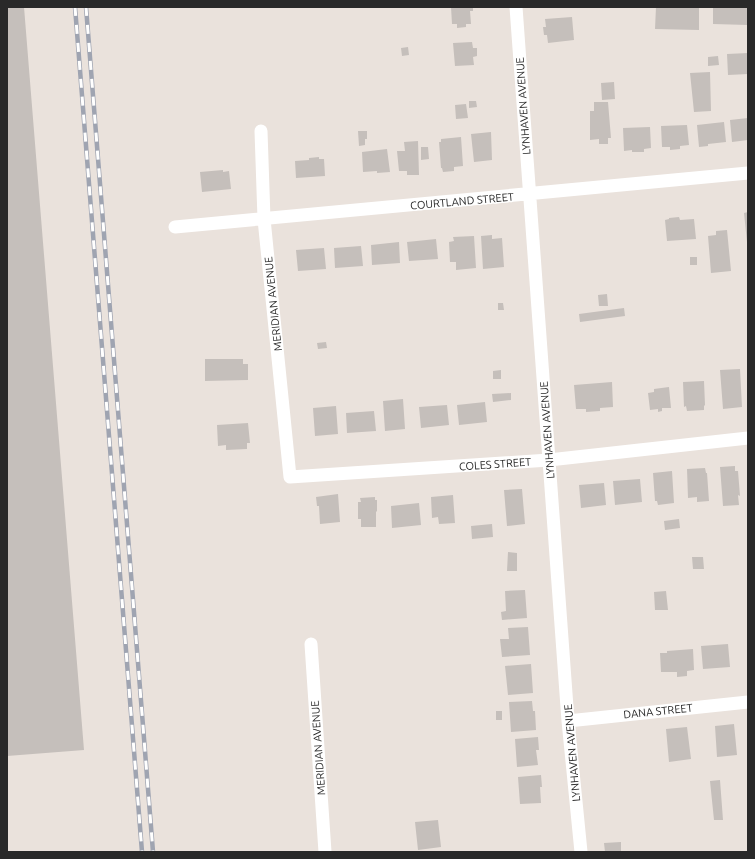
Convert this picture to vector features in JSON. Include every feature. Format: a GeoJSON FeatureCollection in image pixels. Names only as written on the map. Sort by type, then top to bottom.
{"type":"FeatureCollection","features":[{"type":"Feature","properties":{"kind":"street","name":"LYNHAVEN AVENUE"},"geometry":{"type":"LineString","coordinates":[[516,7],[568,721],[581,852]]}},
{"type":"Feature","properties":{"kind":"street","name":"MERIDIAN AVENUE"},"geometry":{"type":"LineString","coordinates":[[261,131],[264,219],[290,477]]}},
{"type":"Feature","properties":{"kind":"street","name":"COURTLAND STREET"},"geometry":{"type":"LineString","coordinates":[[176,227],[530,195],[748,173]]}},
{"type":"Feature","properties":{"kind":"street","name":"COLES STREET"},"geometry":{"type":"LineString","coordinates":[[290,477],[549,460],[748,438]]}},
{"type":"Feature","properties":{"kind":"street","name":"MERIDIAN AVENUE"},"geometry":{"type":"LineString","coordinates":[[311,644],[325,852]]}},
{"type":"Feature","properties":{"kind":"street","name":"DANA STREET"},"geometry":{"type":"LineString","coordinates":[[568,721],[748,702]]}},
{"type":"Feature","properties":{"kind":"building"},"geometry":{"type":"Polygon","coordinates":[[[7,7],[24,7],[84,750],[7,756],[7,7]]]}},
{"type":"Feature","properties":{"kind":"building"},"geometry":{"type":"Polygon","coordinates":[[[451,7],[473,7],[473,11],[470,11],[471,24],[466,24],[466,27],[457,28],[457,24],[452,24],[451,7]]]}},
{"type":"Feature","properties":{"kind":"building"},"geometry":{"type":"Polygon","coordinates":[[[656,7],[699,7],[699,30],[655,29],[656,7]]]}},
{"type":"Feature","properties":{"kind":"building"},"geometry":{"type":"Polygon","coordinates":[[[713,7],[748,7],[748,25],[713,24],[713,7]]]}},
{"type":"Feature","properties":{"kind":"building"},"geometry":{"type":"Polygon","coordinates":[[[572,17],[574,40],[548,43],[547,35],[544,35],[543,27],[546,27],[545,19],[572,17]]]}},
{"type":"Feature","properties":{"kind":"building"},"geometry":{"type":"Polygon","coordinates":[[[472,42],[473,48],[477,48],[477,56],[473,57],[474,65],[455,66],[453,43],[472,42]]]}},
{"type":"Feature","properties":{"kind":"building"},"geometry":{"type":"Polygon","coordinates":[[[408,47],[409,55],[402,56],[401,48],[408,47]]]}},
{"type":"Feature","properties":{"kind":"building"},"geometry":{"type":"Polygon","coordinates":[[[748,53],[748,74],[728,75],[727,54],[748,53]]]}},
{"type":"Feature","properties":{"kind":"building"},"geometry":{"type":"Polygon","coordinates":[[[718,56],[719,65],[708,66],[708,57],[718,56]]]}},
{"type":"Feature","properties":{"kind":"building"},"geometry":{"type":"Polygon","coordinates":[[[710,72],[711,111],[694,112],[690,73],[710,72]]]}},
{"type":"Feature","properties":{"kind":"building"},"geometry":{"type":"Polygon","coordinates":[[[614,82],[615,99],[602,100],[601,83],[614,82]]]}},
{"type":"Feature","properties":{"kind":"building"},"geometry":{"type":"Polygon","coordinates":[[[469,101],[476,101],[477,107],[469,108],[469,101]]]}},
{"type":"Feature","properties":{"kind":"building"},"geometry":{"type":"Polygon","coordinates":[[[594,102],[608,102],[611,138],[608,138],[608,144],[599,144],[599,139],[590,140],[590,111],[594,111],[594,102]]]}},
{"type":"Feature","properties":{"kind":"building"},"geometry":{"type":"Polygon","coordinates":[[[466,104],[468,118],[456,119],[455,105],[466,104]]]}},
{"type":"Feature","properties":{"kind":"building"},"geometry":{"type":"Polygon","coordinates":[[[748,118],[748,140],[732,142],[730,120],[748,118]]]}},
{"type":"Feature","properties":{"kind":"building"},"geometry":{"type":"Polygon","coordinates":[[[724,122],[726,142],[708,144],[708,146],[699,147],[697,125],[724,122]]]}},
{"type":"Feature","properties":{"kind":"building"},"geometry":{"type":"Polygon","coordinates":[[[687,125],[689,145],[680,146],[680,149],[670,150],[670,147],[662,147],[661,126],[687,125]]]}},
{"type":"Feature","properties":{"kind":"building"},"geometry":{"type":"Polygon","coordinates":[[[650,127],[651,148],[644,149],[644,152],[632,152],[632,150],[624,151],[623,128],[650,127]]]}},
{"type":"Feature","properties":{"kind":"building"},"geometry":{"type":"Polygon","coordinates":[[[358,131],[367,131],[365,145],[359,146],[358,131]]]}},
{"type":"Feature","properties":{"kind":"building"},"geometry":{"type":"Polygon","coordinates":[[[491,132],[492,160],[474,162],[471,134],[491,132]]]}},
{"type":"Feature","properties":{"kind":"building"},"geometry":{"type":"Polygon","coordinates":[[[461,137],[463,166],[454,167],[454,171],[443,172],[441,168],[439,142],[441,142],[441,139],[461,137]]]}},
{"type":"Feature","properties":{"kind":"building"},"geometry":{"type":"Polygon","coordinates":[[[418,141],[419,175],[407,175],[407,171],[399,171],[397,151],[405,151],[404,142],[418,141]]]}},
{"type":"Feature","properties":{"kind":"building"},"geometry":{"type":"Polygon","coordinates":[[[421,147],[428,147],[429,159],[421,160],[421,147]]]}},
{"type":"Feature","properties":{"kind":"building"},"geometry":{"type":"Polygon","coordinates":[[[387,149],[390,172],[363,172],[362,152],[387,149]]]}},
{"type":"Feature","properties":{"kind":"building"},"geometry":{"type":"Polygon","coordinates":[[[319,157],[319,159],[324,159],[325,176],[296,178],[295,161],[309,160],[309,158],[319,157]]]}},
{"type":"Feature","properties":{"kind":"building"},"geometry":{"type":"Polygon","coordinates":[[[223,170],[223,172],[229,171],[231,189],[202,192],[200,172],[223,170]]]}},
{"type":"Feature","properties":{"kind":"building"},"geometry":{"type":"Polygon","coordinates":[[[748,212],[748,242],[747,242],[744,213],[748,212]]]}},
{"type":"Feature","properties":{"kind":"building"},"geometry":{"type":"Polygon","coordinates":[[[679,217],[680,220],[694,219],[696,239],[667,241],[665,220],[679,217]]]}},
{"type":"Feature","properties":{"kind":"building"},"geometry":{"type":"Polygon","coordinates":[[[727,230],[731,271],[711,273],[708,236],[716,235],[716,231],[727,230]]]}},
{"type":"Feature","properties":{"kind":"building"},"geometry":{"type":"Polygon","coordinates":[[[492,235],[492,239],[502,238],[504,267],[483,269],[481,236],[492,235]]]}},
{"type":"Feature","properties":{"kind":"building"},"geometry":{"type":"Polygon","coordinates":[[[474,236],[476,268],[456,270],[456,262],[450,262],[449,242],[454,241],[453,237],[474,236]]]}},
{"type":"Feature","properties":{"kind":"building"},"geometry":{"type":"Polygon","coordinates":[[[436,239],[438,259],[409,261],[407,242],[436,239]]]}},
{"type":"Feature","properties":{"kind":"building"},"geometry":{"type":"Polygon","coordinates":[[[399,242],[400,263],[372,265],[371,245],[399,242]]]}},
{"type":"Feature","properties":{"kind":"building"},"geometry":{"type":"Polygon","coordinates":[[[361,246],[363,266],[335,268],[334,248],[361,246]]]}},
{"type":"Feature","properties":{"kind":"building"},"geometry":{"type":"Polygon","coordinates":[[[324,248],[326,269],[298,271],[296,250],[324,248]]]}},
{"type":"Feature","properties":{"kind":"building"},"geometry":{"type":"Polygon","coordinates":[[[690,257],[697,257],[697,265],[690,265],[690,257]]]}},
{"type":"Feature","properties":{"kind":"building"},"geometry":{"type":"Polygon","coordinates":[[[607,294],[608,306],[599,306],[598,295],[607,294]]]}},
{"type":"Feature","properties":{"kind":"building"},"geometry":{"type":"Polygon","coordinates":[[[498,303],[503,303],[504,310],[498,310],[498,303]]]}},
{"type":"Feature","properties":{"kind":"building"},"geometry":{"type":"Polygon","coordinates":[[[624,308],[625,316],[580,322],[579,314],[624,308]]]}},
{"type":"Feature","properties":{"kind":"building"},"geometry":{"type":"Polygon","coordinates":[[[326,342],[327,348],[318,349],[317,343],[326,342]]]}},
{"type":"Feature","properties":{"kind":"building"},"geometry":{"type":"Polygon","coordinates":[[[205,359],[243,359],[243,364],[248,364],[248,380],[205,381],[205,359]]]}},
{"type":"Feature","properties":{"kind":"building"},"geometry":{"type":"Polygon","coordinates":[[[740,369],[742,407],[723,409],[720,370],[740,369]]]}},
{"type":"Feature","properties":{"kind":"building"},"geometry":{"type":"Polygon","coordinates":[[[501,370],[501,379],[493,379],[493,371],[501,370]]]}},
{"type":"Feature","properties":{"kind":"building"},"geometry":{"type":"Polygon","coordinates":[[[704,381],[704,410],[687,411],[686,406],[684,407],[683,382],[704,381]]]}},
{"type":"Feature","properties":{"kind":"building"},"geometry":{"type":"Polygon","coordinates":[[[612,382],[613,407],[600,408],[600,411],[586,412],[586,409],[576,409],[574,385],[612,382]]]}},
{"type":"Feature","properties":{"kind":"building"},"geometry":{"type":"Polygon","coordinates":[[[669,387],[671,408],[662,408],[662,411],[658,412],[658,409],[650,410],[648,393],[654,392],[654,389],[669,387]]]}},
{"type":"Feature","properties":{"kind":"building"},"geometry":{"type":"Polygon","coordinates":[[[511,393],[511,400],[493,402],[492,394],[511,393]]]}},
{"type":"Feature","properties":{"kind":"building"},"geometry":{"type":"Polygon","coordinates":[[[403,399],[405,429],[385,431],[383,401],[403,399]]]}},
{"type":"Feature","properties":{"kind":"building"},"geometry":{"type":"Polygon","coordinates":[[[485,402],[487,422],[459,425],[457,405],[485,402]]]}},
{"type":"Feature","properties":{"kind":"building"},"geometry":{"type":"Polygon","coordinates":[[[447,405],[449,425],[421,428],[419,407],[447,405]]]}},
{"type":"Feature","properties":{"kind":"building"},"geometry":{"type":"Polygon","coordinates":[[[336,406],[338,434],[315,436],[313,408],[336,406]]]}},
{"type":"Feature","properties":{"kind":"building"},"geometry":{"type":"Polygon","coordinates":[[[374,411],[376,431],[347,433],[346,413],[374,411]]]}},
{"type":"Feature","properties":{"kind":"building"},"geometry":{"type":"Polygon","coordinates":[[[248,423],[250,443],[247,443],[247,449],[226,450],[226,445],[218,446],[217,425],[248,423]]]}},
{"type":"Feature","properties":{"kind":"building"},"geometry":{"type":"Polygon","coordinates":[[[735,466],[735,471],[738,471],[740,496],[738,495],[739,505],[723,506],[720,467],[735,466]]]}},
{"type":"Feature","properties":{"kind":"building"},"geometry":{"type":"Polygon","coordinates":[[[705,468],[707,473],[709,501],[697,502],[697,497],[688,498],[687,469],[705,468]]]}},
{"type":"Feature","properties":{"kind":"building"},"geometry":{"type":"Polygon","coordinates":[[[672,471],[674,503],[658,505],[657,501],[655,501],[653,473],[672,471]]]}},
{"type":"Feature","properties":{"kind":"building"},"geometry":{"type":"Polygon","coordinates":[[[640,479],[642,502],[615,505],[613,481],[640,479]]]}},
{"type":"Feature","properties":{"kind":"building"},"geometry":{"type":"Polygon","coordinates":[[[604,483],[606,505],[581,508],[579,485],[604,483]]]}},
{"type":"Feature","properties":{"kind":"building"},"geometry":{"type":"Polygon","coordinates":[[[522,489],[525,524],[507,526],[504,490],[522,489]]]}},
{"type":"Feature","properties":{"kind":"building"},"geometry":{"type":"Polygon","coordinates":[[[338,494],[340,522],[320,524],[319,506],[317,506],[316,497],[338,494]]]}},
{"type":"Feature","properties":{"kind":"building"},"geometry":{"type":"Polygon","coordinates":[[[453,495],[455,523],[439,524],[438,517],[432,518],[431,497],[453,495]]]}},
{"type":"Feature","properties":{"kind":"building"},"geometry":{"type":"Polygon","coordinates":[[[375,497],[375,500],[377,500],[376,527],[361,527],[361,519],[358,519],[358,502],[361,502],[360,498],[375,497]]]}},
{"type":"Feature","properties":{"kind":"building"},"geometry":{"type":"Polygon","coordinates":[[[419,503],[421,525],[392,528],[391,506],[419,503]]]}},
{"type":"Feature","properties":{"kind":"building"},"geometry":{"type":"Polygon","coordinates":[[[679,519],[680,528],[665,530],[664,521],[679,519]]]}},
{"type":"Feature","properties":{"kind":"building"},"geometry":{"type":"Polygon","coordinates":[[[492,524],[493,537],[472,539],[471,526],[492,524]]]}},
{"type":"Feature","properties":{"kind":"building"},"geometry":{"type":"Polygon","coordinates":[[[508,552],[517,553],[517,571],[507,571],[508,552]]]}},
{"type":"Feature","properties":{"kind":"building"},"geometry":{"type":"Polygon","coordinates":[[[692,557],[703,557],[704,569],[693,569],[692,557]]]}},
{"type":"Feature","properties":{"kind":"building"},"geometry":{"type":"Polygon","coordinates":[[[525,590],[527,618],[502,620],[501,612],[506,611],[505,591],[525,590]]]}},
{"type":"Feature","properties":{"kind":"building"},"geometry":{"type":"Polygon","coordinates":[[[666,591],[668,610],[655,610],[654,592],[666,591]]]}},
{"type":"Feature","properties":{"kind":"building"},"geometry":{"type":"Polygon","coordinates":[[[528,627],[530,655],[502,657],[500,639],[509,639],[508,628],[528,627]]]}},
{"type":"Feature","properties":{"kind":"building"},"geometry":{"type":"Polygon","coordinates":[[[728,644],[730,667],[703,669],[701,646],[728,644]]]}},
{"type":"Feature","properties":{"kind":"building"},"geometry":{"type":"Polygon","coordinates":[[[693,649],[694,670],[687,671],[687,676],[677,677],[677,672],[661,672],[660,653],[693,649]]]}},
{"type":"Feature","properties":{"kind":"building"},"geometry":{"type":"Polygon","coordinates":[[[531,664],[533,693],[508,695],[505,666],[531,664]]]}},
{"type":"Feature","properties":{"kind":"building"},"geometry":{"type":"Polygon","coordinates":[[[532,701],[533,711],[535,711],[536,730],[511,732],[509,702],[532,701]]]}},
{"type":"Feature","properties":{"kind":"building"},"geometry":{"type":"Polygon","coordinates":[[[496,711],[502,711],[502,720],[496,720],[496,711]]]}},
{"type":"Feature","properties":{"kind":"building"},"geometry":{"type":"Polygon","coordinates":[[[734,724],[737,755],[717,757],[715,726],[734,724]]]}},
{"type":"Feature","properties":{"kind":"building"},"geometry":{"type":"Polygon","coordinates":[[[687,727],[691,759],[669,762],[666,729],[687,727]]]}},
{"type":"Feature","properties":{"kind":"building"},"geometry":{"type":"Polygon","coordinates":[[[538,737],[539,750],[536,750],[538,765],[517,767],[515,739],[538,737]]]}},
{"type":"Feature","properties":{"kind":"building"},"geometry":{"type":"Polygon","coordinates":[[[541,775],[541,803],[520,804],[518,777],[541,775]]]}},
{"type":"Feature","properties":{"kind":"building"},"geometry":{"type":"Polygon","coordinates":[[[720,780],[723,820],[714,820],[710,781],[720,780]]]}},
{"type":"Feature","properties":{"kind":"building"},"geometry":{"type":"Polygon","coordinates":[[[438,820],[441,847],[418,850],[415,822],[438,820]]]}},
{"type":"Feature","properties":{"kind":"building"},"geometry":{"type":"Polygon","coordinates":[[[621,842],[621,852],[605,852],[604,843],[621,842]]]}},
{"type":"Feature","properties":{"kind":"railway"},"geometry":{"type":"LineString","coordinates":[[75,7],[142,852]]}},
{"type":"Feature","properties":{"kind":"railway"},"geometry":{"type":"LineString","coordinates":[[86,7],[153,852]]}}]}
